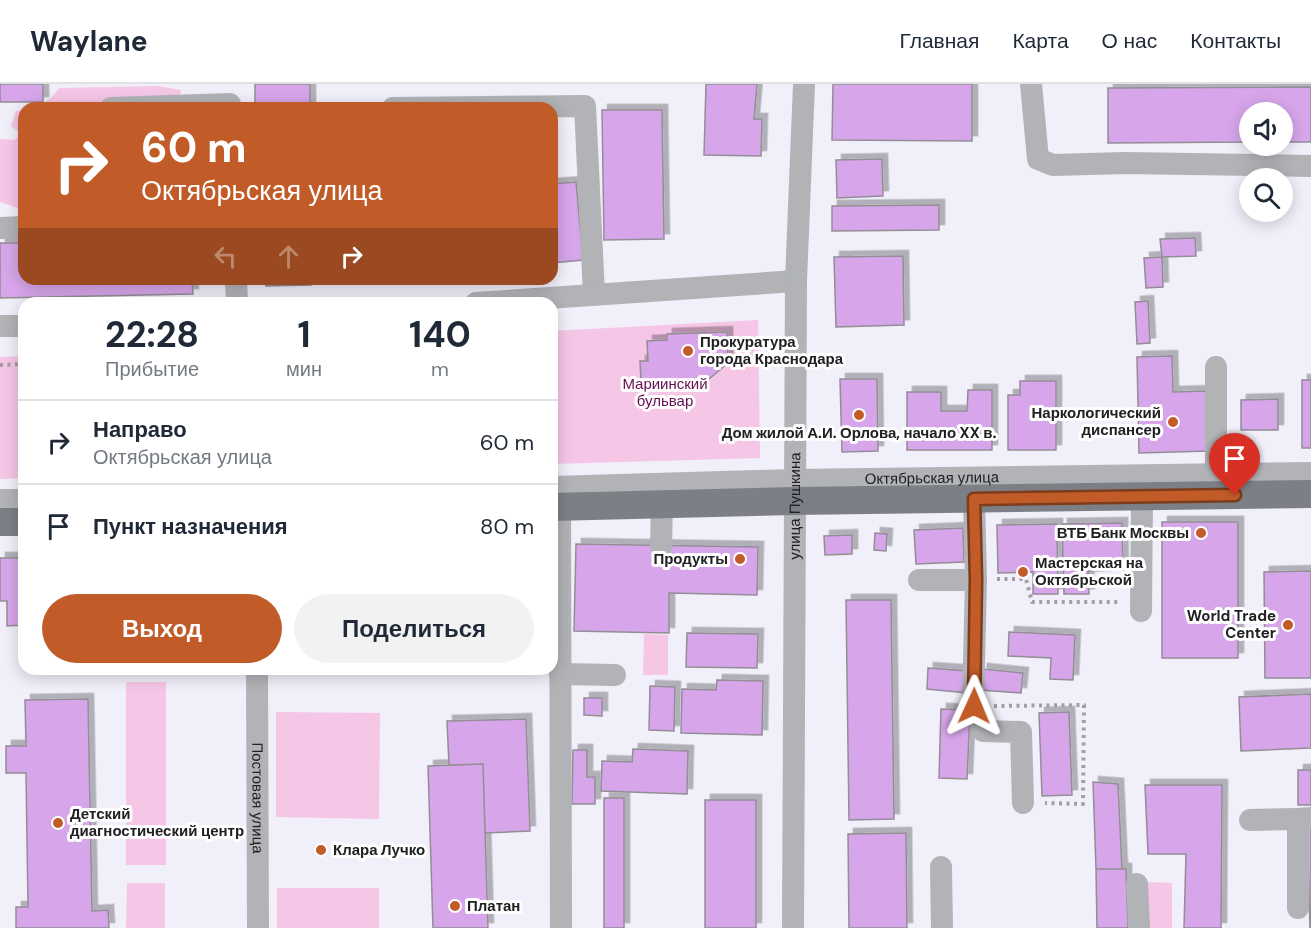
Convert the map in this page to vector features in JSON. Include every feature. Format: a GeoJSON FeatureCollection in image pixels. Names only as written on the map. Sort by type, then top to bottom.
{"type":"FeatureCollection","features":[{"type":"Feature","properties":{"kind":"main road","name":"Октябрьская улица"},"geometry":{"type":"LineString","coordinates":[[558,497],[662,505],[794,491],[974,499],[1311,494]]}},
{"type":"Feature","properties":{"kind":"main road"},"geometry":{"type":"LineString","coordinates":[[0,522],[18,522]]}},
{"type":"Feature","properties":{"kind":"street","name":"улица Пушкина"},"geometry":{"type":"LineString","coordinates":[[793,928],[796,281],[804,84]]}},
{"type":"Feature","properties":{"kind":"street"},"geometry":{"type":"LineString","coordinates":[[1031,84],[1038,159],[1053,165],[1125,163],[1311,166]]}},
{"type":"Feature","properties":{"kind":"street"},"geometry":{"type":"LineString","coordinates":[[190,102],[230,99]]}},
{"type":"Feature","properties":{"kind":"street"},"geometry":{"type":"LineString","coordinates":[[558,106],[585,106],[594,294]]}},
{"type":"Feature","properties":{"kind":"street"},"geometry":{"type":"LineString","coordinates":[[0,228],[18,227]]}},
{"type":"Feature","properties":{"kind":"street"},"geometry":{"type":"LineString","coordinates":[[555,297],[796,281]]}},
{"type":"Feature","properties":{"kind":"street"},"geometry":{"type":"LineString","coordinates":[[0,326],[18,326]]}},
{"type":"Feature","properties":{"kind":"street"},"geometry":{"type":"LineString","coordinates":[[1216,367],[1216,474]]}},
{"type":"Feature","properties":{"kind":"street","name":"Октябрьская улица"},"geometry":{"type":"LineString","coordinates":[[558,497],[794,491],[1216,474],[1311,473]]}},
{"type":"Feature","properties":{"kind":"street"},"geometry":{"type":"LineString","coordinates":[[1141,606],[1142,497]]}},
{"type":"Feature","properties":{"kind":"street"},"geometry":{"type":"LineString","coordinates":[[974,499],[976,580],[974,706],[983,731],[1021,732],[1023,802]]}},
{"type":"Feature","properties":{"kind":"street"},"geometry":{"type":"LineString","coordinates":[[0,500],[18,500]]}},
{"type":"Feature","properties":{"kind":"street"},"geometry":{"type":"LineString","coordinates":[[661,546],[662,505]]}},
{"type":"Feature","properties":{"kind":"street"},"geometry":{"type":"LineString","coordinates":[[920,580],[976,580]]}},
{"type":"Feature","properties":{"kind":"street"},"geometry":{"type":"LineString","coordinates":[[558,586],[561,928]]}},
{"type":"Feature","properties":{"kind":"street"},"geometry":{"type":"LineString","coordinates":[[560,674],[615,675]]}},
{"type":"Feature","properties":{"kind":"street","name":"Постовая улица"},"geometry":{"type":"LineString","coordinates":[[244,675],[244,928]]}},
{"type":"Feature","properties":{"kind":"street","name":"Постовая улица"},"geometry":{"type":"LineString","coordinates":[[257,675],[258,928]]}},
{"type":"Feature","properties":{"kind":"street"},"geometry":{"type":"LineString","coordinates":[[1250,820],[1304,818],[1298,908]]}},
{"type":"Feature","properties":{"kind":"street"},"geometry":{"type":"LineString","coordinates":[[941,867],[942,928]]}},
{"type":"Feature","properties":{"kind":"street"},"geometry":{"type":"LineString","coordinates":[[1137,884],[1140,928]]}},
{"type":"Feature","properties":{"kind":"path"},"geometry":{"type":"LineString","coordinates":[[0,365],[18,364]]}},
{"type":"Feature","properties":{"kind":"path"},"geometry":{"type":"LineString","coordinates":[[976,580],[1026,579],[1032,602],[1141,606]]}},
{"type":"Feature","properties":{"kind":"path"},"geometry":{"type":"LineString","coordinates":[[974,706],[1084,705],[1083,804],[1023,802]]}},
{"type":"Feature","properties":{"kind":"green space"},"geometry":{"type":"Polygon","coordinates":[[[158,86],[181,90],[179,102],[45,102],[59,88],[158,86]]]}},
{"type":"Feature","properties":{"kind":"green space"},"geometry":{"type":"Polygon","coordinates":[[[16,111],[18,111],[18,132],[11,126],[16,111]]]}},
{"type":"Feature","properties":{"kind":"green space"},"geometry":{"type":"Polygon","coordinates":[[[18,137],[18,208],[0,202],[0,139],[14,140],[18,137]]]}},
{"type":"Feature","properties":{"kind":"green space","name":"Мариинский бульвар"},"geometry":{"type":"Polygon","coordinates":[[[758,320],[760,458],[558,464],[558,331],[758,320]]]}},
{"type":"Feature","properties":{"kind":"green space"},"geometry":{"type":"Polygon","coordinates":[[[18,356],[18,478],[0,479],[0,357],[18,356]]]}},
{"type":"Feature","properties":{"kind":"green space"},"geometry":{"type":"Polygon","coordinates":[[[644,634],[668,635],[668,675],[643,675],[644,634]]]}},
{"type":"Feature","properties":{"kind":"green space"},"geometry":{"type":"Polygon","coordinates":[[[126,682],[166,682],[166,865],[126,865],[126,682]]]}},
{"type":"Feature","properties":{"kind":"green space"},"geometry":{"type":"Polygon","coordinates":[[[276,712],[380,713],[379,819],[276,817],[276,712]]]}},
{"type":"Feature","properties":{"kind":"green space"},"geometry":{"type":"Polygon","coordinates":[[[1146,882],[1172,883],[1172,928],[1147,928],[1146,882]]]}},
{"type":"Feature","properties":{"kind":"green space"},"geometry":{"type":"Polygon","coordinates":[[[127,883],[165,883],[165,928],[126,928],[127,883]]]}},
{"type":"Feature","properties":{"kind":"green space"},"geometry":{"type":"Polygon","coordinates":[[[277,888],[379,888],[379,928],[277,928],[277,888]]]}},
{"type":"Feature","properties":{"kind":"building"},"geometry":{"type":"Polygon","coordinates":[[[0,84],[43,84],[43,102],[0,102],[0,84]]]}},
{"type":"Feature","properties":{"kind":"building"},"geometry":{"type":"Polygon","coordinates":[[[255,84],[310,84],[310,102],[255,102],[255,84]]]}},
{"type":"Feature","properties":{"kind":"building"},"geometry":{"type":"Polygon","coordinates":[[[706,84],[757,84],[754,119],[762,119],[761,156],[704,155],[706,84]]]}},
{"type":"Feature","properties":{"kind":"building"},"geometry":{"type":"Polygon","coordinates":[[[833,84],[972,84],[972,141],[832,140],[833,84]]]}},
{"type":"Feature","properties":{"kind":"building"},"geometry":{"type":"Polygon","coordinates":[[[1311,87],[1311,142],[1293,142],[1293,102],[1239,102],[1239,142],[1108,143],[1108,88],[1311,87]]]}},
{"type":"Feature","properties":{"kind":"building"},"geometry":{"type":"Polygon","coordinates":[[[602,110],[662,110],[664,239],[604,240],[602,110]]]}},
{"type":"Feature","properties":{"kind":"building"},"geometry":{"type":"Polygon","coordinates":[[[882,159],[883,196],[837,198],[836,160],[882,159]]]}},
{"type":"Feature","properties":{"kind":"building"},"geometry":{"type":"Polygon","coordinates":[[[576,182],[583,260],[558,262],[558,184],[576,182]]]}},
{"type":"Feature","properties":{"kind":"building"},"geometry":{"type":"Polygon","coordinates":[[[939,205],[939,230],[832,231],[832,206],[939,205]]]}},
{"type":"Feature","properties":{"kind":"building"},"geometry":{"type":"Polygon","coordinates":[[[1195,238],[1196,256],[1162,257],[1160,239],[1195,238]]]}},
{"type":"Feature","properties":{"kind":"building"},"geometry":{"type":"Polygon","coordinates":[[[0,243],[18,243],[18,285],[192,285],[193,294],[18,297],[0,298],[0,243]]]}},
{"type":"Feature","properties":{"kind":"building"},"geometry":{"type":"Polygon","coordinates":[[[903,256],[904,325],[836,327],[834,257],[903,256]]]}},
{"type":"Feature","properties":{"kind":"building"},"geometry":{"type":"Polygon","coordinates":[[[1162,257],[1163,287],[1146,288],[1144,258],[1162,257]]]}},
{"type":"Feature","properties":{"kind":"building"},"geometry":{"type":"Polygon","coordinates":[[[1148,301],[1150,343],[1137,344],[1135,302],[1148,301]]]}},
{"type":"Feature","properties":{"kind":"building","name":"Прокуратура города Краснодара"},"geometry":{"type":"Polygon","coordinates":[[[727,332],[728,363],[709,379],[641,381],[640,361],[648,361],[647,341],[667,340],[667,334],[727,332]]]}},
{"type":"Feature","properties":{"kind":"building","name":"Наркологический диспансер"},"geometry":{"type":"Polygon","coordinates":[[[1172,356],[1173,392],[1208,391],[1209,451],[1139,453],[1137,357],[1172,356]]]}},
{"type":"Feature","properties":{"kind":"building","name":"Дом жилой А.И. Орлова, начало XX в."},"geometry":{"type":"Polygon","coordinates":[[[840,379],[877,379],[878,451],[842,452],[840,379]]]}},
{"type":"Feature","properties":{"kind":"building"},"geometry":{"type":"Polygon","coordinates":[[[1302,380],[1311,380],[1311,448],[1302,448],[1302,380]]]}},
{"type":"Feature","properties":{"kind":"building"},"geometry":{"type":"Polygon","coordinates":[[[1020,381],[1056,381],[1056,450],[1008,450],[1008,395],[1020,395],[1020,381]]]}},
{"type":"Feature","properties":{"kind":"building"},"geometry":{"type":"Polygon","coordinates":[[[968,390],[992,390],[992,450],[907,450],[907,392],[941,392],[941,411],[967,411],[968,390]]]}},
{"type":"Feature","properties":{"kind":"building"},"geometry":{"type":"Polygon","coordinates":[[[1278,399],[1278,430],[1241,430],[1241,400],[1278,399]]]}},
{"type":"Feature","properties":{"kind":"building"},"geometry":{"type":"Polygon","coordinates":[[[1162,522],[1238,522],[1238,658],[1162,658],[1162,522]]]}},
{"type":"Feature","properties":{"kind":"building"},"geometry":{"type":"Polygon","coordinates":[[[1122,523],[1123,570],[1088,571],[1089,594],[1064,594],[1062,524],[1122,523]]]}},
{"type":"Feature","properties":{"kind":"building"},"geometry":{"type":"Polygon","coordinates":[[[1057,524],[1058,594],[1033,594],[1033,572],[998,573],[997,525],[1057,524]]]}},
{"type":"Feature","properties":{"kind":"building"},"geometry":{"type":"Polygon","coordinates":[[[963,528],[964,562],[916,564],[914,530],[963,528]]]}},
{"type":"Feature","properties":{"kind":"building"},"geometry":{"type":"Polygon","coordinates":[[[875,533],[887,534],[886,551],[874,550],[875,533]]]}},
{"type":"Feature","properties":{"kind":"building"},"geometry":{"type":"Polygon","coordinates":[[[852,535],[852,554],[825,555],[824,536],[852,535]]]}},
{"type":"Feature","properties":{"kind":"building"},"geometry":{"type":"Polygon","coordinates":[[[576,544],[758,547],[757,595],[669,593],[669,633],[574,631],[576,544]]]}},
{"type":"Feature","properties":{"kind":"building"},"geometry":{"type":"Polygon","coordinates":[[[0,558],[18,558],[18,625],[7,626],[7,601],[0,601],[0,558]]]}},
{"type":"Feature","properties":{"kind":"building","name":"World Trade Center"},"geometry":{"type":"Polygon","coordinates":[[[1311,571],[1311,678],[1265,678],[1264,572],[1311,571]]]}},
{"type":"Feature","properties":{"kind":"building"},"geometry":{"type":"Polygon","coordinates":[[[846,600],[891,600],[894,819],[849,820],[846,600]]]}},
{"type":"Feature","properties":{"kind":"building"},"geometry":{"type":"Polygon","coordinates":[[[1009,632],[1075,635],[1073,680],[1050,679],[1051,658],[1008,656],[1009,632]]]}},
{"type":"Feature","properties":{"kind":"building"},"geometry":{"type":"Polygon","coordinates":[[[687,633],[758,634],[757,668],[686,667],[687,633]]]}},
{"type":"Feature","properties":{"kind":"building"},"geometry":{"type":"Polygon","coordinates":[[[928,668],[969,671],[967,693],[927,689],[928,668]]]}},
{"type":"Feature","properties":{"kind":"building"},"geometry":{"type":"Polygon","coordinates":[[[982,669],[1023,673],[1021,693],[980,690],[982,669]]]}},
{"type":"Feature","properties":{"kind":"building"},"geometry":{"type":"Polygon","coordinates":[[[717,680],[763,681],[762,735],[681,733],[682,689],[716,690],[717,680]]]}},
{"type":"Feature","properties":{"kind":"building"},"geometry":{"type":"Polygon","coordinates":[[[650,686],[675,687],[674,731],[649,730],[650,686]]]}},
{"type":"Feature","properties":{"kind":"building"},"geometry":{"type":"Polygon","coordinates":[[[1311,694],[1311,748],[1241,751],[1239,697],[1311,694]]]}},
{"type":"Feature","properties":{"kind":"building"},"geometry":{"type":"Polygon","coordinates":[[[584,698],[602,698],[602,716],[584,715],[584,698]]]}},
{"type":"Feature","properties":{"kind":"building","name":"Детский диагностический центр"},"geometry":{"type":"Polygon","coordinates":[[[88,699],[92,911],[108,910],[109,928],[16,928],[16,907],[28,907],[26,773],[6,773],[6,746],[26,746],[25,700],[88,699]]]}},
{"type":"Feature","properties":{"kind":"building"},"geometry":{"type":"Polygon","coordinates":[[[941,709],[970,710],[967,779],[939,778],[941,709]]]}},
{"type":"Feature","properties":{"kind":"building"},"geometry":{"type":"Polygon","coordinates":[[[1069,712],[1072,795],[1042,796],[1039,713],[1069,712]]]}},
{"type":"Feature","properties":{"kind":"building"},"geometry":{"type":"Polygon","coordinates":[[[526,719],[530,831],[485,833],[483,764],[449,765],[447,721],[526,719]]]}},
{"type":"Feature","properties":{"kind":"building"},"geometry":{"type":"Polygon","coordinates":[[[633,749],[688,751],[687,794],[601,791],[602,761],[632,762],[633,749]]]}},
{"type":"Feature","properties":{"kind":"building"},"geometry":{"type":"Polygon","coordinates":[[[573,750],[587,750],[587,777],[595,777],[595,804],[572,804],[573,750]]]}},
{"type":"Feature","properties":{"kind":"building"},"geometry":{"type":"Polygon","coordinates":[[[483,764],[488,928],[433,928],[428,766],[483,764]]]}},
{"type":"Feature","properties":{"kind":"building"},"geometry":{"type":"Polygon","coordinates":[[[1298,770],[1311,770],[1311,805],[1298,805],[1298,770]]]}},
{"type":"Feature","properties":{"kind":"building"},"geometry":{"type":"Polygon","coordinates":[[[1093,782],[1118,784],[1122,869],[1096,869],[1093,782]]]}},
{"type":"Feature","properties":{"kind":"building"},"geometry":{"type":"Polygon","coordinates":[[[1145,785],[1222,785],[1221,928],[1184,928],[1186,854],[1148,854],[1145,785]]]}},
{"type":"Feature","properties":{"kind":"building"},"geometry":{"type":"Polygon","coordinates":[[[604,798],[624,798],[624,928],[604,928],[604,798]]]}},
{"type":"Feature","properties":{"kind":"building"},"geometry":{"type":"Polygon","coordinates":[[[705,800],[756,800],[756,928],[705,928],[705,800]]]}},
{"type":"Feature","properties":{"kind":"building"},"geometry":{"type":"Polygon","coordinates":[[[1307,827],[1311,827],[1311,928],[1310,928],[1307,827]]]}},
{"type":"Feature","properties":{"kind":"building"},"geometry":{"type":"Polygon","coordinates":[[[906,833],[907,928],[849,928],[848,834],[906,833]]]}},
{"type":"Feature","properties":{"kind":"building"},"geometry":{"type":"Polygon","coordinates":[[[1096,869],[1126,869],[1128,928],[1097,928],[1096,869]]]}},
{"type":"Feature","properties":{"kind":"place","name":"Прокуратура города Краснодара"},"geometry":{"type":"Point","coordinates":[688,351]}},
{"type":"Feature","properties":{"kind":"place","name":"Дом жилой А.И. Орлова, начало XX в."},"geometry":{"type":"Point","coordinates":[859,415]}},
{"type":"Feature","properties":{"kind":"place","name":"Наркологический диспансер"},"geometry":{"type":"Point","coordinates":[1173,422]}},
{"type":"Feature","properties":{"kind":"place","name":"ВТБ Банк Москвы"},"geometry":{"type":"Point","coordinates":[1201,533]}},
{"type":"Feature","properties":{"kind":"place","name":"Продукты"},"geometry":{"type":"Point","coordinates":[740,559]}},
{"type":"Feature","properties":{"kind":"place","name":"Мастерская на Октябрьской"},"geometry":{"type":"Point","coordinates":[1023,572]}},
{"type":"Feature","properties":{"kind":"place","name":"World Trade Center"},"geometry":{"type":"Point","coordinates":[1288,625]}},
{"type":"Feature","properties":{"kind":"place","name":"Детский диагностический центр"},"geometry":{"type":"Point","coordinates":[58,823]}},
{"type":"Feature","properties":{"kind":"place","name":"Клара Лучко"},"geometry":{"type":"Point","coordinates":[321,850]}},
{"type":"Feature","properties":{"kind":"place","name":"Платан"},"geometry":{"type":"Point","coordinates":[455,906]}},
{"type":"Feature","properties":{"kind":"route"},"geometry":{"type":"LineString","coordinates":[[974,706],[976,580],[974,499],[1235,495]]}}]}
